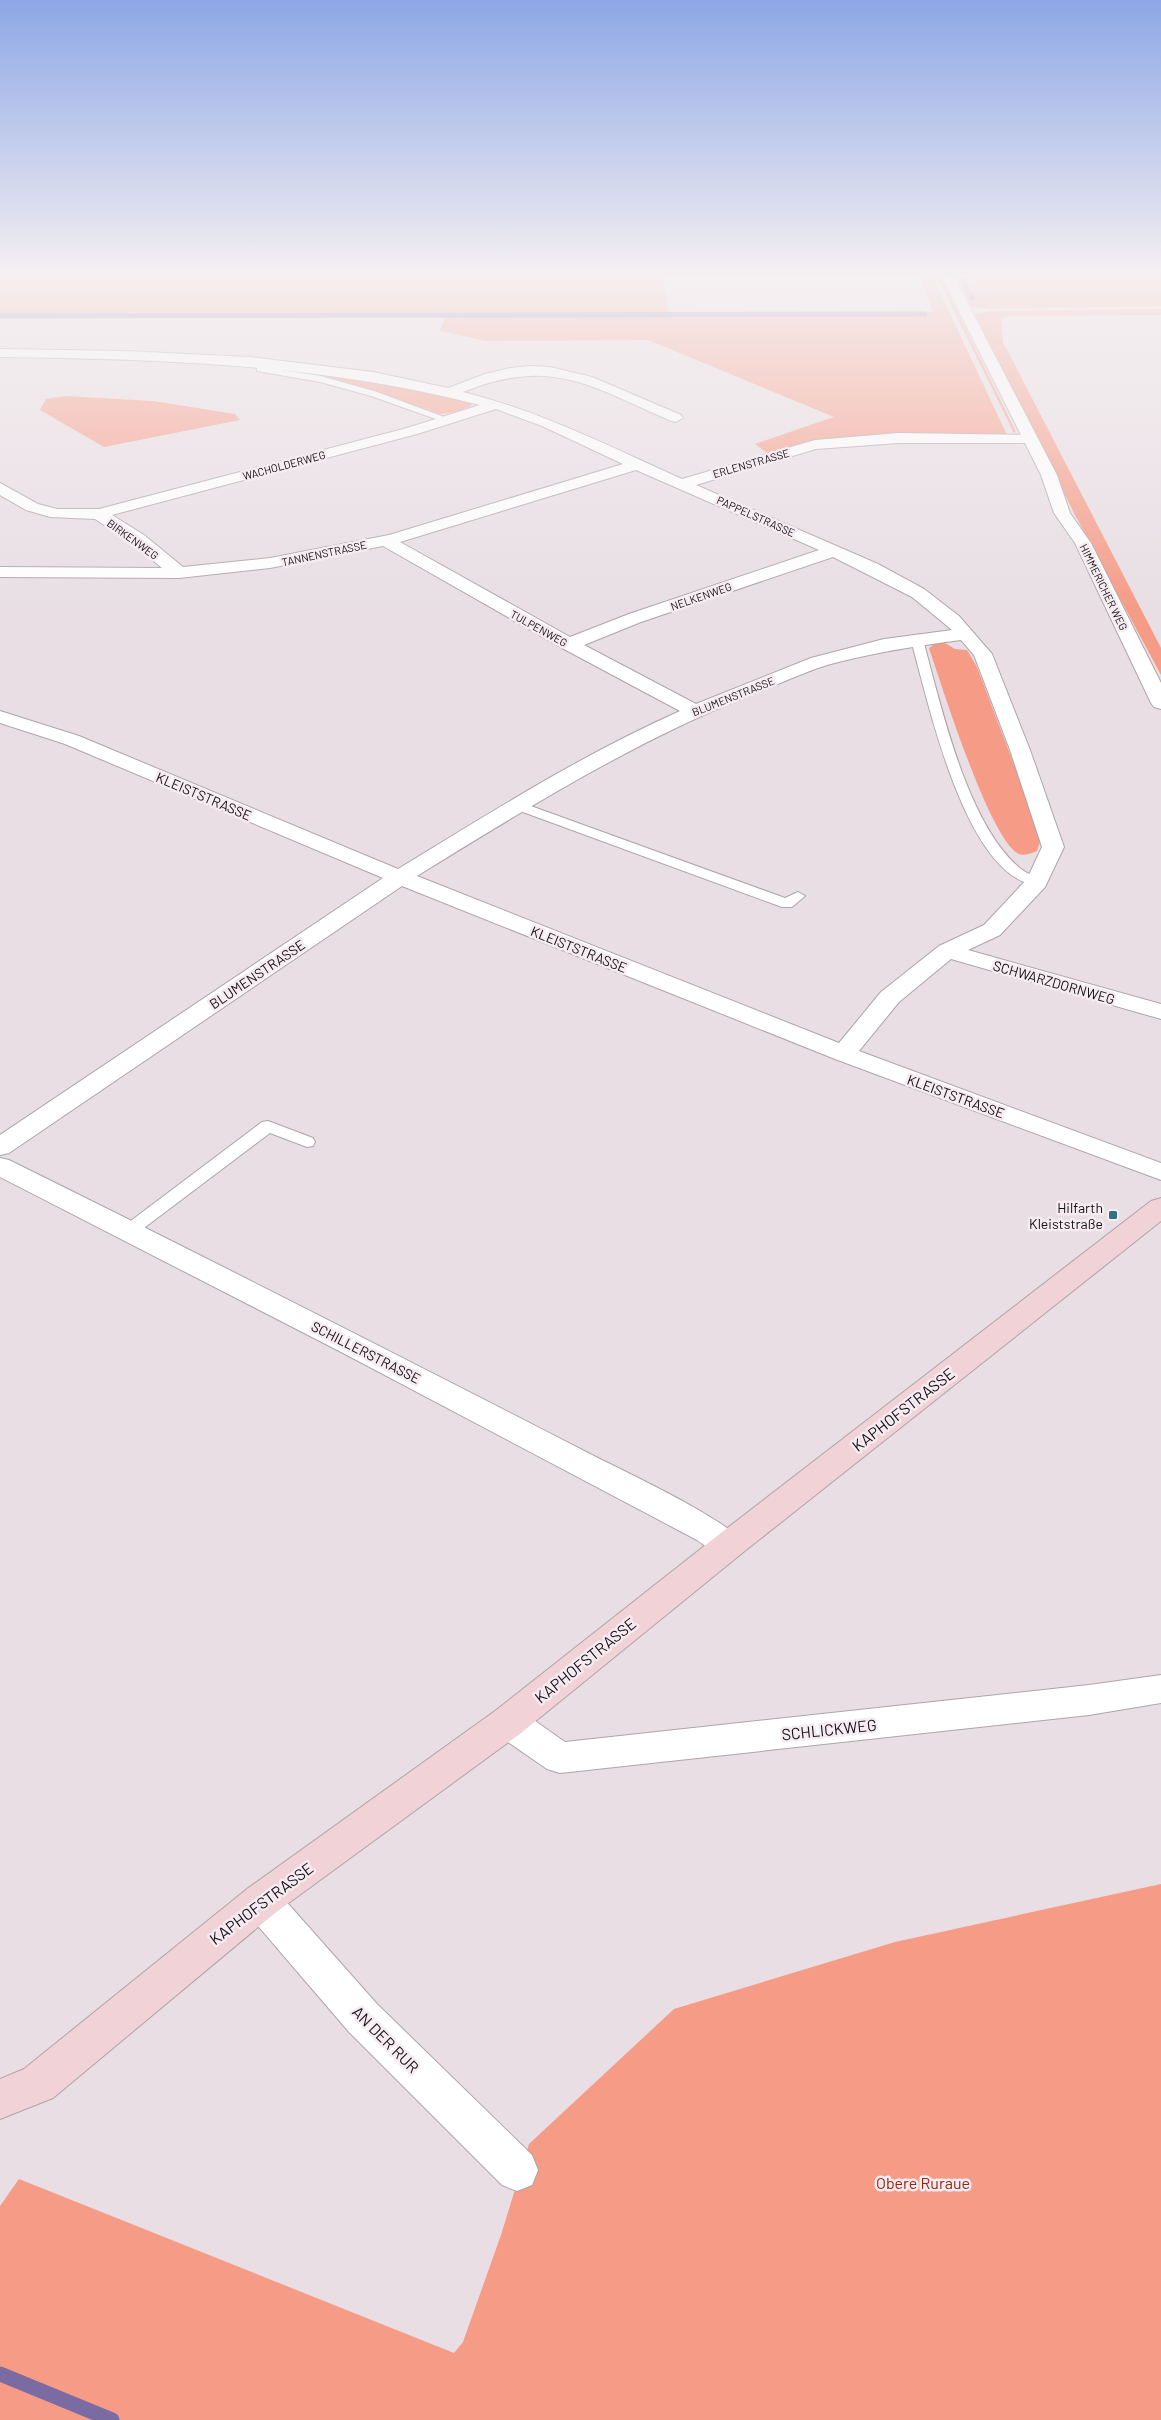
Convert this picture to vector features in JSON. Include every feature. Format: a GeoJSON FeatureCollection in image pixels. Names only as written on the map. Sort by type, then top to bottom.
{"type":"FeatureCollection","features":[{"type":"Feature","properties":{"kind":"main road","name":"KAPHOFSTRASSE"},"geometry":{"type":"LineString","coordinates":[[0,2099],[38,2084],[261,1901],[508,1722],[729,1545],[1161,1207]]}},
{"type":"Feature","properties":{"kind":"street","name":"PAPPELSTRASSE"},"geometry":{"type":"LineString","coordinates":[[421,386],[497,404],[872,568],[918,593],[953,620],[983,654],[1020,750],[1053,847],[1037,882],[992,930],[948,951],[890,997],[844,1054]]}},
{"type":"Feature","properties":{"kind":"street"},"geometry":{"type":"LineString","coordinates":[[450,392],[468,386]]}},
{"type":"Feature","properties":{"kind":"street"},"geometry":{"type":"LineString","coordinates":[[600,386],[676,418]]}},
{"type":"Feature","properties":{"kind":"street","name":"HIMMERICHER WEG"},"geometry":{"type":"LineString","coordinates":[[1003,386],[1049,475],[1062,513],[1083,543],[1161,703]]}},
{"type":"Feature","properties":{"kind":"street","name":"WACHOLDERWEG"},"geometry":{"type":"LineString","coordinates":[[99,514],[447,420],[497,404]]}},
{"type":"Feature","properties":{"kind":"street","name":"ERLENSTRASSE"},"geometry":{"type":"LineString","coordinates":[[682,484],[815,445],[899,438],[1029,438]]}},
{"type":"Feature","properties":{"kind":"street","name":"TANNENSTRASSE"},"geometry":{"type":"LineString","coordinates":[[0,572],[179,573],[270,563],[385,540],[637,465]]}},
{"type":"Feature","properties":{"kind":"street","name":"BIRKENWEG"},"geometry":{"type":"LineString","coordinates":[[0,488],[32,507],[56,514],[99,514],[138,539],[179,573]]}},
{"type":"Feature","properties":{"kind":"street","name":"TULPENWEG"},"geometry":{"type":"LineString","coordinates":[[385,540],[569,644],[695,711]]}},
{"type":"Feature","properties":{"kind":"street","name":"NELKENWEG"},"geometry":{"type":"LineString","coordinates":[[569,644],[635,618],[834,551]]}},
{"type":"Feature","properties":{"kind":"street","name":"BLUMENSTRASSE"},"geometry":{"type":"LineString","coordinates":[[0,1147],[400,877],[517,804],[638,737],[695,711],[818,662],[884,645],[966,634]]}},
{"type":"Feature","properties":{"kind":"street","name":"KLEISTSTRASSE"},"geometry":{"type":"LineString","coordinates":[[0,717],[72,740],[400,877],[844,1054],[1161,1172]]}},
{"type":"Feature","properties":{"kind":"street","name":"SCHWARZDORNWEG"},"geometry":{"type":"LineString","coordinates":[[948,951],[1161,1012]]}},
{"type":"Feature","properties":{"kind":"street","name":"SCHILLERSTRASSE"},"geometry":{"type":"LineString","coordinates":[[0,1166],[130,1230],[540,1442],[709,1531],[729,1545]]}},
{"type":"Feature","properties":{"kind":"street","name":"SCHLICKWEG"},"geometry":{"type":"LineString","coordinates":[[508,1722],[560,1758],[1089,1700],[1161,1689]]}},
{"type":"Feature","properties":{"kind":"street","name":"AN DER RUR"},"geometry":{"type":"LineString","coordinates":[[261,1901],[363,2018],[517,2170]]}},
{"type":"Feature","properties":{"kind":"lane"},"geometry":{"type":"LineString","coordinates":[[345,386],[447,420]]}},
{"type":"Feature","properties":{"kind":"lane"},"geometry":{"type":"LineString","coordinates":[[917,640],[958,775],[978,823],[1015,871],[1037,882]]}},
{"type":"Feature","properties":{"kind":"lane"},"geometry":{"type":"LineString","coordinates":[[517,804],[787,904],[798,896]]}},
{"type":"Feature","properties":{"kind":"lane"},"geometry":{"type":"LineString","coordinates":[[130,1230],[268,1126],[307,1142]]}},
{"type":"Feature","properties":{"kind":"green space"},"geometry":{"type":"Polygon","coordinates":[[[351,386],[403,386],[470,401],[472,404],[470,407],[451,413],[440,414],[387,395],[351,386]]]}},
{"type":"Feature","properties":{"kind":"green space"},"geometry":{"type":"Polygon","coordinates":[[[759,386],[984,386],[1007,435],[803,444],[768,454],[755,444],[834,417],[759,386]]]}},
{"type":"Feature","properties":{"kind":"green space"},"geometry":{"type":"Polygon","coordinates":[[[991,386],[994,386],[1016,432],[1014,433],[991,386]]]}},
{"type":"Feature","properties":{"kind":"green space"},"geometry":{"type":"Polygon","coordinates":[[[1011,386],[1026,386],[1161,648],[1161,675],[1074,513],[1011,386]]]}},
{"type":"Feature","properties":{"kind":"green space"},"geometry":{"type":"Polygon","coordinates":[[[66,396],[153,401],[235,414],[240,420],[104,447],[40,410],[46,399],[66,396]]]}},
{"type":"Feature","properties":{"kind":"green space"},"geometry":{"type":"Polygon","coordinates":[[[943,642],[955,649],[967,650],[977,667],[1033,815],[1040,842],[1037,851],[1019,854],[1007,843],[994,821],[955,725],[929,648],[936,643],[943,642]]]}},
{"type":"Feature","properties":{"kind":"green space","name":"Obere Ruraue"},"geometry":{"type":"Polygon","coordinates":[[[1161,1884],[1161,2420],[0,2420],[0,2206],[19,2179],[454,2353],[463,2342],[501,2235],[529,2144],[674,2009],[895,1942],[1161,1884]]]}},
{"type":"Feature","properties":{"kind":"waterway"},"geometry":{"type":"LineString","coordinates":[[0,2374],[112,2420]]}},
{"type":"Feature","properties":{"kind":"place","name":"Hilfarth Kleiststraße"},"geometry":{"type":"Point","coordinates":[1113,1215]}}]}
